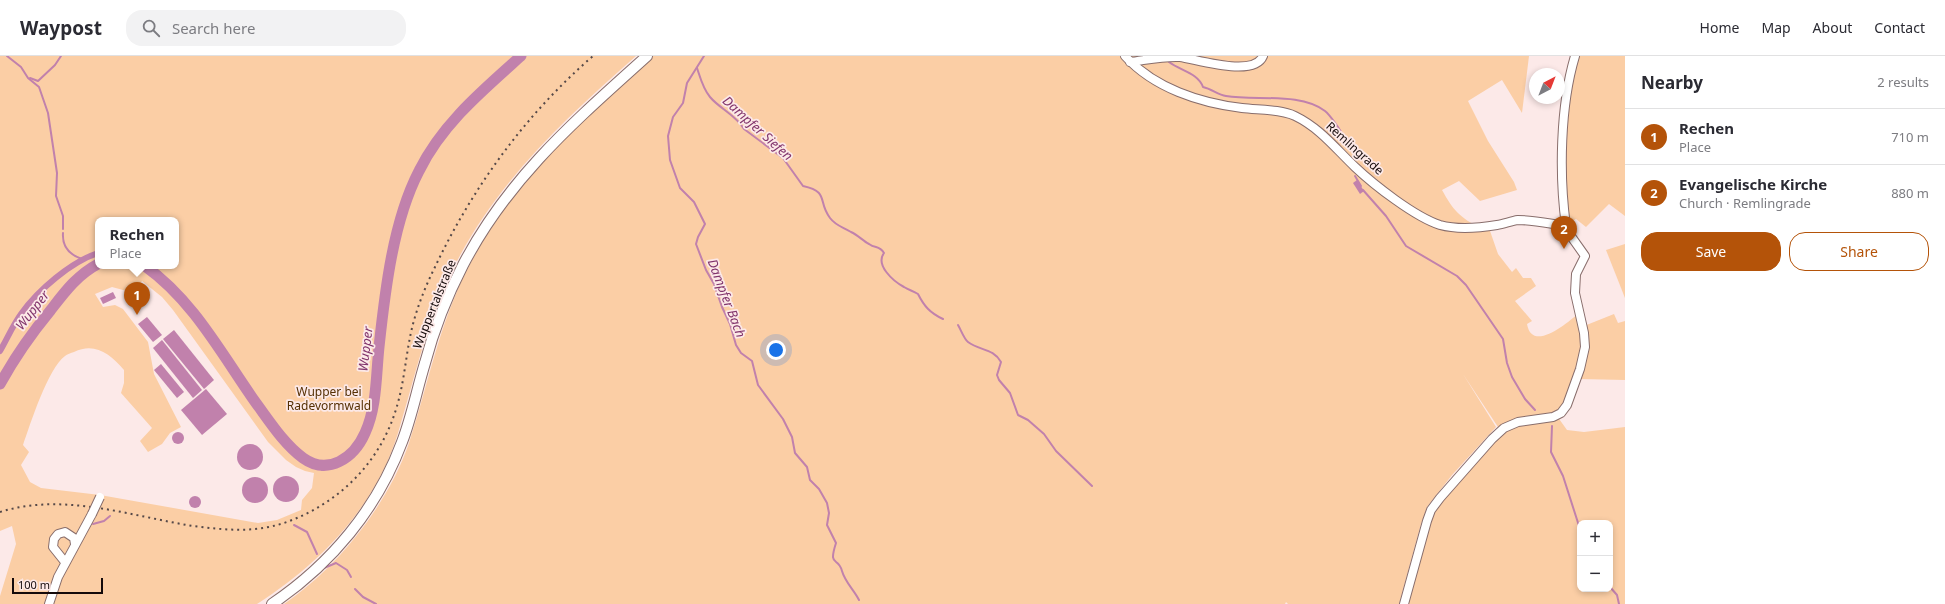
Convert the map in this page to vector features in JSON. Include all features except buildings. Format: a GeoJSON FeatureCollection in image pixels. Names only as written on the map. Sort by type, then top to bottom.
{"type":"FeatureCollection","features":[{"type":"Feature","properties":{"kind":"main road","name":"Wuppertalstraße"},"geometry":{"type":"LineString","coordinates":[[272,604],[303,582],[334,553],[365,513],[383,484],[403,441],[439,320],[462,267],[487,224],[516,184],[548,147],[647,56]]}},
{"type":"Feature","properties":{"kind":"street"},"geometry":{"type":"LineString","coordinates":[[1128,59],[1180,57],[1209,64],[1236,66],[1254,64],[1262,59],[1263,56]]}},
{"type":"Feature","properties":{"kind":"street"},"geometry":{"type":"LineString","coordinates":[[1404,604],[1431,510],[1496,435],[1508,426],[1523,421],[1553,417],[1565,409],[1576,382],[1583,356],[1584,333],[1576,301],[1575,284],[1576,274],[1585,256],[1568,232],[1566,226],[1563,167],[1564,108],[1575,58]]}},
{"type":"Feature","properties":{"kind":"street","name":"Remlingrade"},"geometry":{"type":"LineString","coordinates":[[1128,59],[1145,73],[1192,98],[1222,106],[1283,113],[1301,119],[1319,131],[1364,174],[1414,212],[1433,222],[1441,225],[1461,228],[1481,228],[1517,220],[1566,226]]}},
{"type":"Feature","properties":{"kind":"street"},"geometry":{"type":"LineString","coordinates":[[49,604],[53,589],[65,562],[100,497]]}},
{"type":"Feature","properties":{"kind":"street"},"geometry":{"type":"LineString","coordinates":[[65,562],[53,547],[56,536],[60,533],[68,533],[74,538],[75,544]]}},
{"type":"Feature","properties":{"kind":"green space","name":"Wupper bei Radevormwald"},"geometry":{"type":"Polygon","coordinates":[[[0,56],[636,56],[584,103],[534,153],[512,179],[471,236],[454,267],[436,307],[422,349],[398,433],[388,460],[376,485],[343,531],[303,571],[257,604],[0,604],[0,596],[16,544],[12,526],[0,531],[0,56]],[[142,281],[134,293],[112,287],[95,294],[103,307],[115,305],[123,309],[148,342],[154,374],[181,427],[170,433],[162,444],[148,452],[140,441],[152,428],[121,393],[124,383],[124,370],[102,351],[89,348],[82,349],[66,355],[59,362],[46,384],[35,411],[23,445],[29,452],[21,465],[30,482],[41,488],[100,495],[258,523],[277,520],[301,510],[302,500],[312,488],[314,473],[296,467],[286,460],[268,442],[173,310],[162,297],[142,281]]]}},
{"type":"Feature","properties":{"kind":"green space"},"geometry":{"type":"Polygon","coordinates":[[[653,56],[1124,56],[1139,70],[1156,80],[1125,56],[1529,56],[1522,113],[1502,80],[1468,101],[1488,141],[1514,182],[1517,190],[1480,201],[1459,181],[1442,190],[1450,203],[1462,217],[1481,228],[1489,228],[1498,254],[1512,272],[1516,268],[1523,278],[1531,278],[1536,286],[1515,301],[1532,321],[1527,324],[1530,332],[1536,336],[1542,336],[1550,333],[1578,314],[1584,344],[1581,363],[1566,404],[1556,415],[1517,421],[1500,430],[1463,374],[1496,427],[1452,475],[1427,507],[1399,604],[1288,604],[1286,602],[1285,604],[284,604],[304,589],[341,554],[374,512],[388,489],[400,466],[409,443],[441,334],[457,291],[490,230],[516,193],[546,158],[587,116],[653,56]],[[1163,84],[1185,96],[1196,100],[1218,106],[1278,113],[1204,102],[1163,84]],[[1281,113],[1303,122],[1355,172],[1357,170],[1363,174],[1319,131],[1293,115],[1281,113]]]}},
{"type":"Feature","properties":{"kind":"green space"},"geometry":{"type":"Polygon","coordinates":[[[1578,56],[1625,56],[1625,216],[1609,204],[1586,227],[1576,219],[1567,224],[1564,160],[1568,101],[1578,56]]]}},
{"type":"Feature","properties":{"kind":"green space"},"geometry":{"type":"Polygon","coordinates":[[[1625,244],[1625,298],[1606,250],[1625,244]]]}},
{"type":"Feature","properties":{"kind":"green space"},"geometry":{"type":"Polygon","coordinates":[[[1614,314],[1618,323],[1625,321],[1625,380],[1579,379],[1584,326],[1614,314]]]}},
{"type":"Feature","properties":{"kind":"green space"},"geometry":{"type":"Polygon","coordinates":[[[1557,416],[1567,430],[1584,432],[1625,427],[1625,604],[1404,604],[1429,515],[1501,430],[1557,416]]]}},
{"type":"Feature","properties":{"kind":"shaded area"},"geometry":{"type":"Polygon","coordinates":[[[1357,180],[1364,191],[1360,194],[1353,183],[1357,180]]]}},
{"type":"Feature","properties":{"kind":"shaded area"},"geometry":{"type":"Polygon","coordinates":[[[113,292],[116,298],[103,304],[100,298],[113,292]]]}},
{"type":"Feature","properties":{"kind":"shaded area"},"geometry":{"type":"Polygon","coordinates":[[[147,317],[162,335],[153,342],[138,324],[147,317]]]}},
{"type":"Feature","properties":{"kind":"shaded area"},"geometry":{"type":"Polygon","coordinates":[[[174,330],[214,380],[204,389],[163,339],[174,330]]]}},
{"type":"Feature","properties":{"kind":"shaded area"},"geometry":{"type":"Polygon","coordinates":[[[162,340],[202,390],[193,398],[153,348],[162,340]]]}},
{"type":"Feature","properties":{"kind":"shaded area"},"geometry":{"type":"Polygon","coordinates":[[[161,364],[184,392],[177,398],[154,370],[161,364]]]}},
{"type":"Feature","properties":{"kind":"shaded area"},"geometry":{"type":"Polygon","coordinates":[[[206,389],[227,414],[202,435],[181,410],[206,389]]]}},
{"type":"Feature","properties":{"kind":"shaded area"},"geometry":{"type":"Polygon","coordinates":[[[176,432],[180,432],[184,438],[180,444],[176,444],[172,440],[172,436],[176,432]]]}},
{"type":"Feature","properties":{"kind":"shaded area"},"geometry":{"type":"Polygon","coordinates":[[[250,444],[259,448],[263,457],[259,466],[250,470],[241,466],[237,457],[241,448],[250,444]]]}},
{"type":"Feature","properties":{"kind":"shaded area"},"geometry":{"type":"Polygon","coordinates":[[[286,476],[295,480],[299,489],[295,498],[286,502],[277,498],[273,489],[277,480],[286,476]]]}},
{"type":"Feature","properties":{"kind":"shaded area"},"geometry":{"type":"Polygon","coordinates":[[[255,477],[264,481],[268,490],[264,499],[255,503],[246,499],[242,490],[246,481],[255,477]]]}},
{"type":"Feature","properties":{"kind":"shaded area"},"geometry":{"type":"Polygon","coordinates":[[[193,496],[197,496],[201,502],[197,508],[193,508],[189,504],[189,500],[193,496]]]}},
{"type":"Feature","properties":{"kind":"waterway"},"geometry":{"type":"LineString","coordinates":[[7,56],[21,67],[28,78],[39,87],[48,113],[57,173],[56,196],[63,216],[63,229]]}},
{"type":"Feature","properties":{"kind":"waterway"},"geometry":{"type":"LineString","coordinates":[[30,78],[38,81],[55,65],[61,56]]}},
{"type":"Feature","properties":{"kind":"waterway","name":"Wupper"},"geometry":{"type":"LineString","coordinates":[[149,269],[178,295],[193,312],[243,385],[290,446],[303,458],[312,463],[331,465],[339,462],[347,457],[360,442],[372,413],[387,280],[396,234],[410,191],[428,154],[451,123],[478,95],[521,56]]}},
{"type":"Feature","properties":{"kind":"waterway","name":"Dampfer Bach"},"geometry":{"type":"LineString","coordinates":[[704,56],[687,83],[683,103],[673,117],[668,136],[670,160],[680,188],[694,202],[705,224],[696,244],[730,324],[736,345],[741,353],[752,361],[758,385],[783,419],[792,437],[795,453],[807,467],[810,480],[819,489],[827,503],[829,513],[827,525],[836,543],[833,559],[840,567],[845,579],[859,600]]}},
{"type":"Feature","properties":{"kind":"waterway"},"geometry":{"type":"LineString","coordinates":[[1169,62],[1193,75],[1201,82],[1203,87],[1223,95],[1291,99],[1315,105],[1325,111],[1333,120],[1358,159]]}},
{"type":"Feature","properties":{"kind":"waterway","name":"Dampfer Siefen"},"geometry":{"type":"LineString","coordinates":[[697,68],[705,90],[710,97],[737,120],[744,129],[783,158],[803,186],[811,188],[820,194],[826,212],[835,223],[871,245],[881,249],[884,253],[882,258],[883,267],[890,277],[918,294],[928,309],[943,319]]}},
{"type":"Feature","properties":{"kind":"waterway"},"geometry":{"type":"LineString","coordinates":[[1355,176],[1361,186]]}},
{"type":"Feature","properties":{"kind":"waterway"},"geometry":{"type":"LineString","coordinates":[[1363,190],[1386,216],[1406,246],[1457,276],[1466,285],[1503,339],[1507,363],[1512,377],[1525,399],[1535,410]]}},
{"type":"Feature","properties":{"kind":"waterway"},"geometry":{"type":"LineString","coordinates":[[63,233],[65,246],[70,253],[82,259]]}},
{"type":"Feature","properties":{"kind":"waterway"},"geometry":{"type":"LineString","coordinates":[[0,351],[18,318],[36,296],[66,270],[95,254]]}},
{"type":"Feature","properties":{"kind":"waterway","name":"Wupper"},"geometry":{"type":"LineString","coordinates":[[0,384],[11,364],[36,328],[60,298],[77,279],[95,266]]}},
{"type":"Feature","properties":{"kind":"waterway","name":"Dampfer Siefen"},"geometry":{"type":"LineString","coordinates":[[958,325],[968,342],[998,357],[1001,362],[997,375],[999,380],[1010,393],[1018,415],[1028,420],[1044,434],[1056,451],[1092,486]]}},
{"type":"Feature","properties":{"kind":"waterway"},"geometry":{"type":"LineString","coordinates":[[1552,426],[1551,452],[1563,476],[1577,520]]}},
{"type":"Feature","properties":{"kind":"waterway"},"geometry":{"type":"LineString","coordinates":[[93,524],[104,521],[110,516]]}},
{"type":"Feature","properties":{"kind":"waterway"},"geometry":{"type":"LineString","coordinates":[[294,525],[307,532],[317,554]]}},
{"type":"Feature","properties":{"kind":"waterway"},"geometry":{"type":"LineString","coordinates":[[324,568],[336,563],[347,570],[351,577]]}},
{"type":"Feature","properties":{"kind":"waterway"},"geometry":{"type":"LineString","coordinates":[[355,589],[363,597],[376,604]]}},
{"type":"Feature","properties":{"kind":"waterway"},"geometry":{"type":"LineString","coordinates":[[1613,590],[1617,595],[1619,604]]}},
{"type":"Feature","properties":{"kind":"railway"},"geometry":{"type":"LineString","coordinates":[[0,512],[24,506],[48,504],[73,505],[121,512],[193,526],[239,530],[261,528],[284,523],[323,505],[340,492],[369,463],[390,426],[400,396],[411,334],[420,302],[435,267],[466,209],[484,181],[523,128],[568,79],[593,56]]}},
{"type":"Feature","properties":{"kind":"place","name":"Evangelische Kirche"},"geometry":{"type":"Point","coordinates":[1564,249]}},
{"type":"Feature","properties":{"kind":"place","name":"Rechen"},"geometry":{"type":"Point","coordinates":[137,315]}}]}
